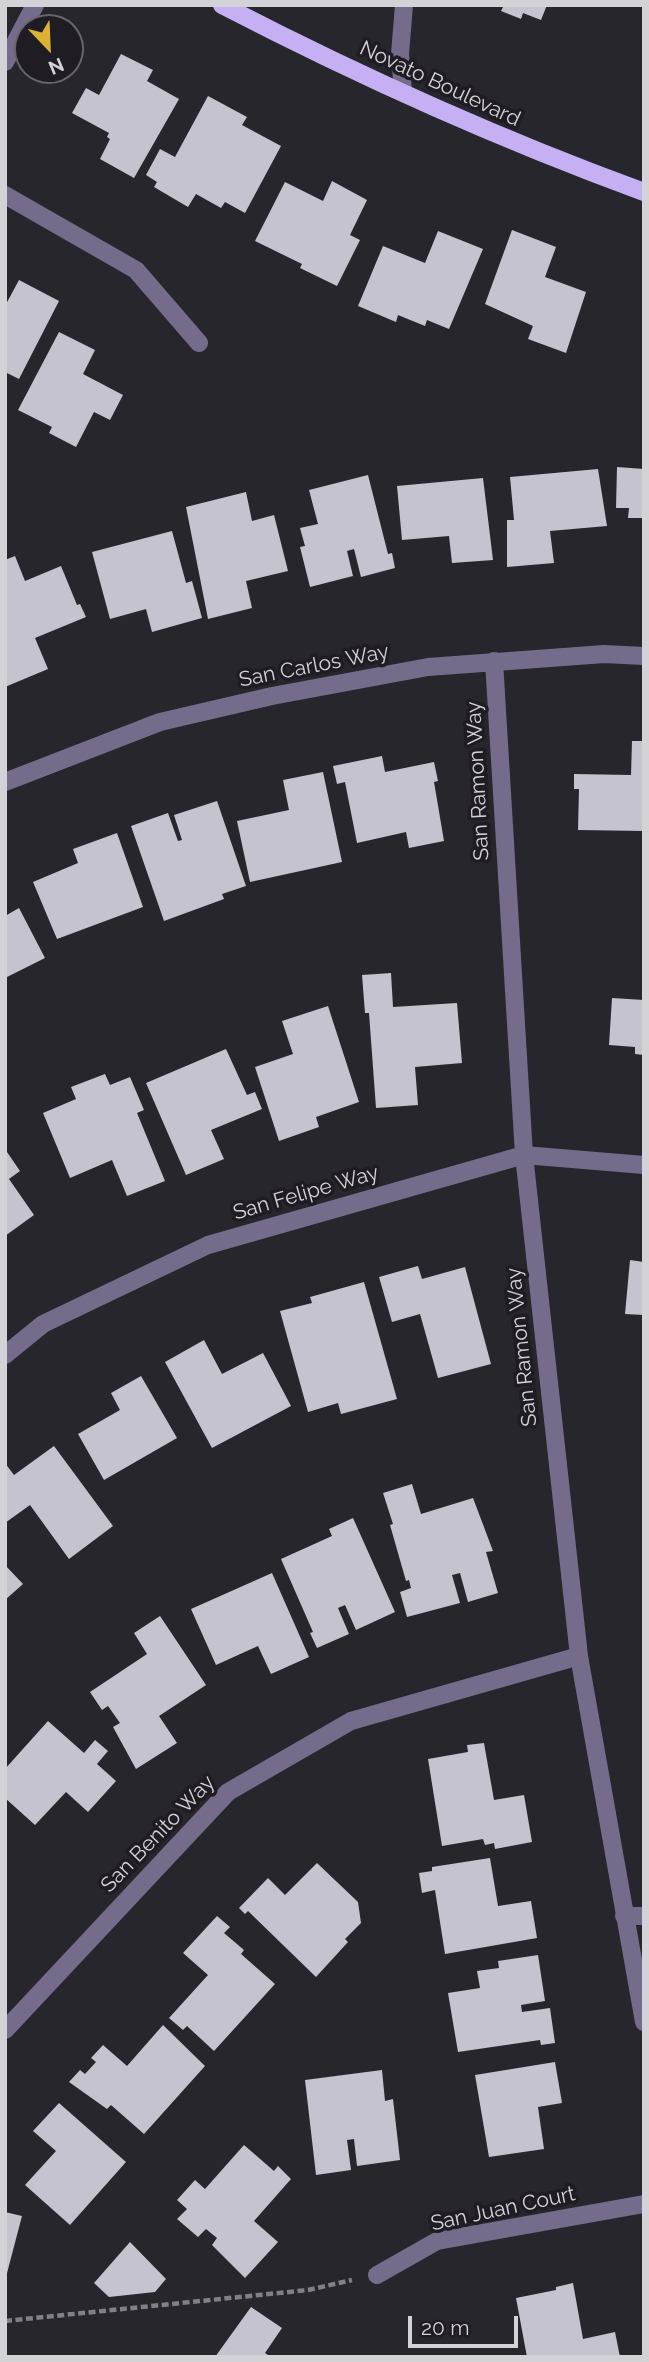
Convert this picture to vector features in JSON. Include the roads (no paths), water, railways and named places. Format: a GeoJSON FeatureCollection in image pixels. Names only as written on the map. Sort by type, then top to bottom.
{"type":"FeatureCollection","features":[{"type":"Feature","properties":{"kind":"main road","name":"Novato Boulevard"},"geometry":{"type":"LineString","coordinates":[[222,5],[300,46],[524,148],[644,192]]}},
{"type":"Feature","properties":{"kind":"street"},"geometry":{"type":"LineString","coordinates":[[5,62],[35,5]]}},
{"type":"Feature","properties":{"kind":"street"},"geometry":{"type":"LineString","coordinates":[[403,92],[400,54],[404,5]]}},
{"type":"Feature","properties":{"kind":"street"},"geometry":{"type":"LineString","coordinates":[[5,195],[136,271],[199,343]]}},
{"type":"Feature","properties":{"kind":"street","name":"San Carlos Way"},"geometry":{"type":"LineString","coordinates":[[5,782],[160,722],[272,696],[428,667],[604,654],[644,656]]}},
{"type":"Feature","properties":{"kind":"street","name":"San Ramon Way"},"geometry":{"type":"LineString","coordinates":[[494,661],[524,1155],[579,1656],[644,2022]]}},
{"type":"Feature","properties":{"kind":"street","name":"San Felipe Way"},"geometry":{"type":"LineString","coordinates":[[5,1355],[43,1324],[208,1245],[524,1155],[644,1165]]}},
{"type":"Feature","properties":{"kind":"street","name":"San Benito Way"},"geometry":{"type":"LineString","coordinates":[[5,2030],[228,1792],[351,1721],[579,1656]]}},
{"type":"Feature","properties":{"kind":"street"},"geometry":{"type":"LineString","coordinates":[[624,1916],[644,1916]]}},
{"type":"Feature","properties":{"kind":"street","name":"San Juan Court"},"geometry":{"type":"LineString","coordinates":[[377,2275],[437,2241],[644,2204]]}}]}
